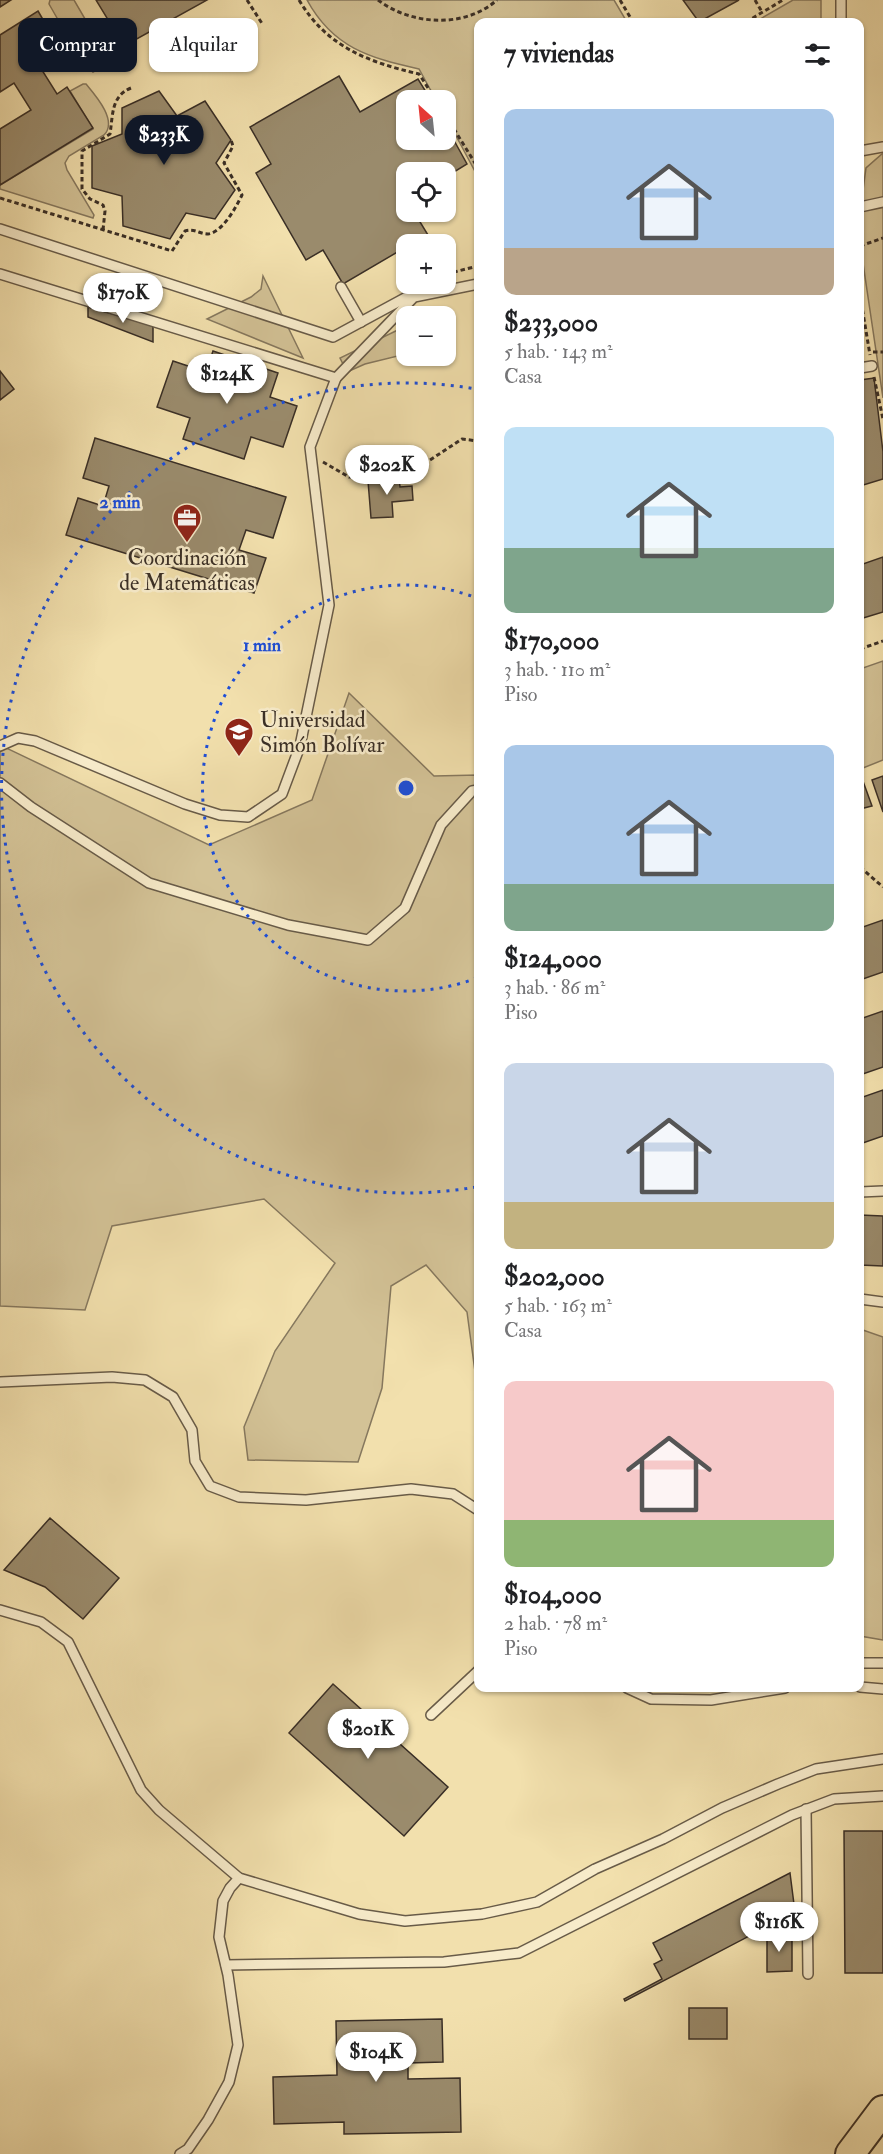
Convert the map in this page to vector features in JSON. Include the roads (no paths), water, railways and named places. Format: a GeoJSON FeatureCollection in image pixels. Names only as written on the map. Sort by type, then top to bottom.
{"type":"FeatureCollection","features":[{"type":"Feature","properties":{"kind":"main road"},"geometry":{"type":"LineString","coordinates":[[850,2154],[883,2110]]}},
{"type":"Feature","properties":{"kind":"lane"},"geometry":{"type":"LineString","coordinates":[[840,18],[841,0]]}},
{"type":"Feature","properties":{"kind":"lane"},"geometry":{"type":"LineString","coordinates":[[864,150],[883,147]]}},
{"type":"Feature","properties":{"kind":"lane"},"geometry":{"type":"LineString","coordinates":[[864,206],[883,202]]}},
{"type":"Feature","properties":{"kind":"lane"},"geometry":{"type":"LineString","coordinates":[[0,229],[333,337],[405,297],[474,285]]}},
{"type":"Feature","properties":{"kind":"lane"},"geometry":{"type":"LineString","coordinates":[[0,274],[336,378]]}},
{"type":"Feature","properties":{"kind":"lane"},"geometry":{"type":"LineString","coordinates":[[341,287],[361,322]]}},
{"type":"Feature","properties":{"kind":"lane"},"geometry":{"type":"LineString","coordinates":[[0,746],[18,738],[35,741],[185,804],[220,815],[248,816],[282,794],[300,746],[329,605],[310,447],[336,378],[414,297]]}},
{"type":"Feature","properties":{"kind":"lane"},"geometry":{"type":"LineString","coordinates":[[864,367],[872,366]]}},
{"type":"Feature","properties":{"kind":"lane"},"geometry":{"type":"LineString","coordinates":[[0,783],[31,807],[149,883],[288,925],[368,940],[405,908],[441,825],[474,791]]}},
{"type":"Feature","properties":{"kind":"lane"},"geometry":{"type":"LineString","coordinates":[[864,1192],[883,1191]]}},
{"type":"Feature","properties":{"kind":"lane"},"geometry":{"type":"LineString","coordinates":[[864,1300],[883,1302]]}},
{"type":"Feature","properties":{"kind":"lane"},"geometry":{"type":"LineString","coordinates":[[0,1382],[112,1377],[145,1380],[173,1397],[192,1430],[195,1461],[210,1486],[239,1497],[306,1500],[411,1489],[453,1494],[474,1507]]}},
{"type":"Feature","properties":{"kind":"lane"},"geometry":{"type":"LineString","coordinates":[[0,1610],[40,1622],[68,1641],[141,1790],[159,1810],[239,1878],[359,1914],[405,1921],[482,1914],[537,1902],[595,1869],[663,1839],[722,1808],[778,1784],[816,1769],[883,1759]]}},
{"type":"Feature","properties":{"kind":"lane"},"geometry":{"type":"LineString","coordinates":[[864,1663],[883,1663]]}},
{"type":"Feature","properties":{"kind":"lane"},"geometry":{"type":"LineString","coordinates":[[431,1715],[474,1675]]}},
{"type":"Feature","properties":{"kind":"lane"},"geometry":{"type":"LineString","coordinates":[[864,1687],[883,1689]]}},
{"type":"Feature","properties":{"kind":"lane"},"geometry":{"type":"LineString","coordinates":[[635,1692],[651,1700],[711,1700],[760,1692]]}},
{"type":"Feature","properties":{"kind":"lane"},"geometry":{"type":"LineString","coordinates":[[226,1965],[444,1962],[519,1953],[732,1844],[807,1809],[834,1799],[883,1796]]}},
{"type":"Feature","properties":{"kind":"lane"},"geometry":{"type":"LineString","coordinates":[[807,1809],[808,1974]]}},
{"type":"Feature","properties":{"kind":"lane"},"geometry":{"type":"LineString","coordinates":[[180,2154],[188,2149],[208,2120],[229,2082],[238,2045],[226,1965],[219,1937],[223,1901],[239,1878]]}},
{"type":"Feature","properties":{"kind":"place","name":"Coordinación de Matemáticas"},"geometry":{"type":"Point","coordinates":[187,544]}},
{"type":"Feature","properties":{"kind":"place","name":"Universidad Simón Bolívar"},"geometry":{"type":"Point","coordinates":[239,758]}}]}
